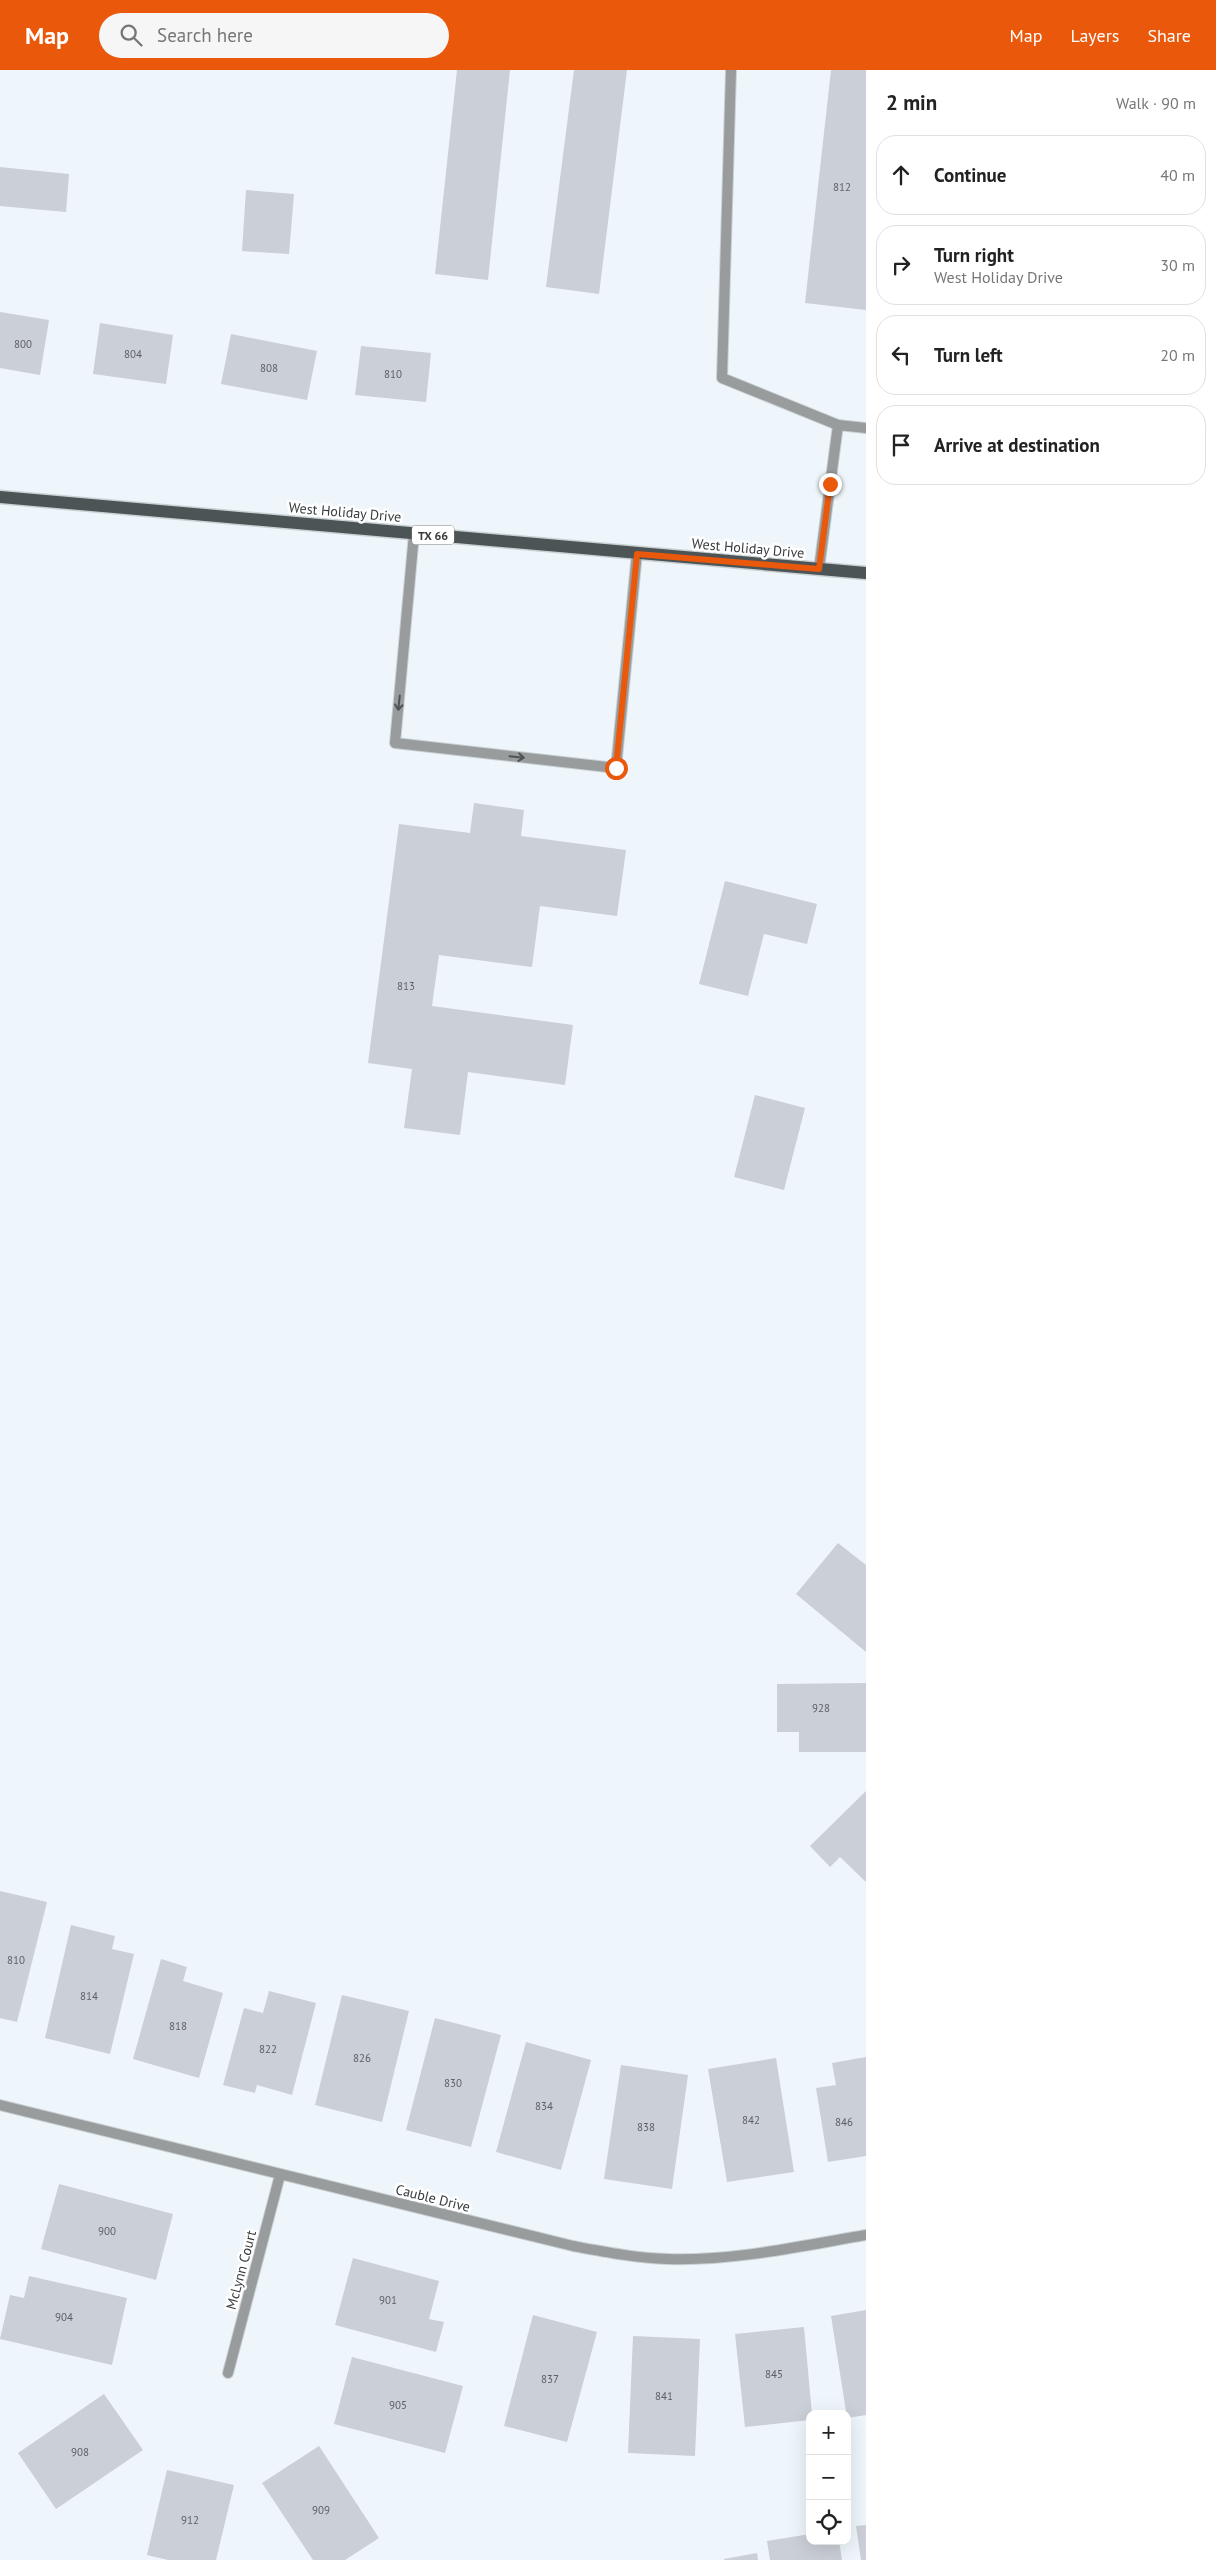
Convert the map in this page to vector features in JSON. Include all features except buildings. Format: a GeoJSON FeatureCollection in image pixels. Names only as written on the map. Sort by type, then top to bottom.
{"type":"FeatureCollection","features":[{"type":"Feature","properties":{"kind":"main road","name":"West Holiday Drive"},"geometry":{"type":"LineString","coordinates":[[0,497],[866,573]]}},
{"type":"Feature","properties":{"kind":"street"},"geometry":{"type":"LineString","coordinates":[[731,70],[722,378],[838,425],[866,428]]}},
{"type":"Feature","properties":{"kind":"street"},"geometry":{"type":"LineString","coordinates":[[819,569],[838,425]]}},
{"type":"Feature","properties":{"kind":"street"},"geometry":{"type":"LineString","coordinates":[[414,534],[405,655],[395,744],[616,768],[637,554]]}},
{"type":"Feature","properties":{"kind":"street","name":"Cauble Drive"},"geometry":{"type":"LineString","coordinates":[[0,2105],[573,2246],[622,2255],[668,2259],[713,2258],[866,2236]]}},
{"type":"Feature","properties":{"kind":"street","name":"McLynn Court"},"geometry":{"type":"LineString","coordinates":[[228,2373],[280,2175]]}},
{"type":"Feature","properties":{"kind":"route"},"geometry":{"type":"LineString","coordinates":[[616,768],[637,554],[819,569],[830,484]]}}]}
